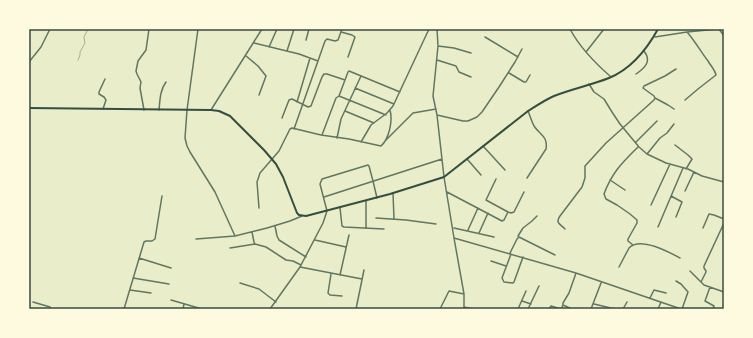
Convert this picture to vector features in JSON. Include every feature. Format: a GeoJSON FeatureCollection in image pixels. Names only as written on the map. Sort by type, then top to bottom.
{"type":"FeatureCollection","features":[{"type":"Feature","properties":{"kind":"main road"},"geometry":{"type":"LineString","coordinates":[[29,108],[219,111],[230,116],[272,159],[283,177],[297,213],[302,216],[306,216],[377,198],[444,177],[528,111],[552,97],[611,77],[623,70],[636,60],[644,51],[658,29]]}},
{"type":"Feature","properties":{"kind":"street"},"geometry":{"type":"LineString","coordinates":[[29,62],[41,47],[50,29]]}},
{"type":"Feature","properties":{"kind":"street"},"geometry":{"type":"LineString","coordinates":[[144,110],[140,88],[141,82],[136,71],[138,61],[146,50],[149,29]]}},
{"type":"Feature","properties":{"kind":"street"},"geometry":{"type":"LineString","coordinates":[[198,29],[187,110],[185,138],[187,146],[215,192],[235,236]]}},
{"type":"Feature","properties":{"kind":"street"},"geometry":{"type":"LineString","coordinates":[[211,110],[262,29]]}},
{"type":"Feature","properties":{"kind":"street"},"geometry":{"type":"LineString","coordinates":[[269,47],[277,29]]}},
{"type":"Feature","properties":{"kind":"street"},"geometry":{"type":"LineString","coordinates":[[287,51],[294,29]]}},
{"type":"Feature","properties":{"kind":"street"},"geometry":{"type":"LineString","coordinates":[[306,40],[309,29]]}},
{"type":"Feature","properties":{"kind":"street"},"geometry":{"type":"LineString","coordinates":[[294,129],[326,40],[337,41],[342,29]]}},
{"type":"Feature","properties":{"kind":"street"},"geometry":{"type":"LineString","coordinates":[[361,142],[371,125],[386,115],[394,104],[429,29]]}},
{"type":"Feature","properties":{"kind":"street"},"geometry":{"type":"LineString","coordinates":[[437,29],[438,46],[433,90],[434,102],[438,115],[446,192],[464,294],[464,308],[473,309]]}},
{"type":"Feature","properties":{"kind":"street"},"geometry":{"type":"LineString","coordinates":[[570,29],[576,40],[597,65],[611,77]]}},
{"type":"Feature","properties":{"kind":"street"},"geometry":{"type":"LineString","coordinates":[[586,52],[604,29]]}},
{"type":"Feature","properties":{"kind":"street"},"geometry":{"type":"LineString","coordinates":[[654,37],[718,29],[724,36]]}},
{"type":"Feature","properties":{"kind":"street"},"geometry":{"type":"LineString","coordinates":[[341,32],[355,37],[348,57]]}},
{"type":"Feature","properties":{"kind":"street"},"geometry":{"type":"LineString","coordinates":[[685,100],[716,75],[687,32]]}},
{"type":"Feature","properties":{"kind":"street"},"geometry":{"type":"LineString","coordinates":[[486,37],[518,57]]}},
{"type":"Feature","properties":{"kind":"street"},"geometry":{"type":"LineString","coordinates":[[254,43],[287,51],[318,61]]}},
{"type":"Feature","properties":{"kind":"street"},"geometry":{"type":"LineString","coordinates":[[438,46],[454,48],[471,53]]}},
{"type":"Feature","properties":{"kind":"street"},"geometry":{"type":"LineString","coordinates":[[438,115],[463,121],[473,120],[482,112],[509,73],[522,49]]}},
{"type":"Feature","properties":{"kind":"street"},"geometry":{"type":"LineString","coordinates":[[636,74],[647,64],[647,56],[644,51]]}},
{"type":"Feature","properties":{"kind":"street"},"geometry":{"type":"LineString","coordinates":[[246,56],[258,66],[266,76],[259,95]]}},
{"type":"Feature","properties":{"kind":"street"},"geometry":{"type":"LineString","coordinates":[[296,102],[310,58]]}},
{"type":"Feature","properties":{"kind":"street"},"geometry":{"type":"LineString","coordinates":[[437,60],[456,66],[459,72],[471,77]]}},
{"type":"Feature","properties":{"kind":"street"},"geometry":{"type":"LineString","coordinates":[[674,109],[655,98],[643,88],[644,86],[676,69]]}},
{"type":"Feature","properties":{"kind":"street"},"geometry":{"type":"LineString","coordinates":[[321,135],[349,71],[400,92]]}},
{"type":"Feature","properties":{"kind":"street"},"geometry":{"type":"LineString","coordinates":[[509,73],[524,82],[526,82],[530,75]]}},
{"type":"Feature","properties":{"kind":"street"},"geometry":{"type":"LineString","coordinates":[[282,118],[289,101],[292,99],[308,107],[311,106],[324,74],[345,80]]}},
{"type":"Feature","properties":{"kind":"street"},"geometry":{"type":"LineString","coordinates":[[337,138],[340,121],[361,76]]}},
{"type":"Feature","properties":{"kind":"street"},"geometry":{"type":"LineString","coordinates":[[103,109],[106,100],[99,94],[99,92],[105,79]]}},
{"type":"Feature","properties":{"kind":"street"},"geometry":{"type":"LineString","coordinates":[[159,110],[161,93],[166,82]]}},
{"type":"Feature","properties":{"kind":"street"},"geometry":{"type":"LineString","coordinates":[[589,84],[594,92],[604,99],[623,127],[638,146],[647,154],[666,163],[686,168],[702,176],[724,182]]}},
{"type":"Feature","properties":{"kind":"street"},"geometry":{"type":"LineString","coordinates":[[355,88],[394,104]]}},
{"type":"Feature","properties":{"kind":"street"},"geometry":{"type":"LineString","coordinates":[[339,96],[386,115]]}},
{"type":"Feature","properties":{"kind":"street"},"geometry":{"type":"LineString","coordinates":[[565,229],[557,221],[582,187],[585,166],[590,159],[655,98]]}},
{"type":"Feature","properties":{"kind":"street"},"geometry":{"type":"LineString","coordinates":[[385,141],[413,113],[436,109]]}},
{"type":"Feature","properties":{"kind":"street"},"geometry":{"type":"LineString","coordinates":[[259,208],[257,187],[258,177],[263,169],[281,149],[290,129],[381,146],[388,136],[391,120],[390,110]]}},
{"type":"Feature","properties":{"kind":"street"},"geometry":{"type":"LineString","coordinates":[[345,111],[374,123]]}},
{"type":"Feature","properties":{"kind":"street"},"geometry":{"type":"LineString","coordinates":[[527,178],[547,146],[545,139],[534,126],[528,111]]}},
{"type":"Feature","properties":{"kind":"street"},"geometry":{"type":"LineString","coordinates":[[636,142],[657,121]]}},
{"type":"Feature","properties":{"kind":"street"},"geometry":{"type":"LineString","coordinates":[[647,154],[674,124]]}},
{"type":"Feature","properties":{"kind":"street"},"geometry":{"type":"LineString","coordinates":[[675,145],[692,159],[686,168]]}},
{"type":"Feature","properties":{"kind":"street"},"geometry":{"type":"LineString","coordinates":[[483,146],[505,170]]}},
{"type":"Feature","properties":{"kind":"street"},"geometry":{"type":"LineString","coordinates":[[633,245],[628,241],[628,239],[638,222],[636,218],[606,199],[604,194],[618,167],[638,146]]}},
{"type":"Feature","properties":{"kind":"street"},"geometry":{"type":"LineString","coordinates":[[323,197],[442,159]]}},
{"type":"Feature","properties":{"kind":"street"},"geometry":{"type":"LineString","coordinates":[[468,159],[481,175]]}},
{"type":"Feature","properties":{"kind":"street"},"geometry":{"type":"LineString","coordinates":[[651,205],[670,164]]}},
{"type":"Feature","properties":{"kind":"street"},"geometry":{"type":"LineString","coordinates":[[270,309],[301,266],[323,223],[327,211],[320,184],[322,179],[368,165],[377,198]]}},
{"type":"Feature","properties":{"kind":"street"},"geometry":{"type":"LineString","coordinates":[[658,227],[683,168]]}},
{"type":"Feature","properties":{"kind":"street"},"geometry":{"type":"LineString","coordinates":[[685,191],[694,172]]}},
{"type":"Feature","properties":{"kind":"street"},"geometry":{"type":"LineString","coordinates":[[496,179],[486,200],[508,212],[514,212],[524,192]]}},
{"type":"Feature","properties":{"kind":"street"},"geometry":{"type":"LineString","coordinates":[[610,180],[625,190]]}},
{"type":"Feature","properties":{"kind":"street"},"geometry":{"type":"LineString","coordinates":[[446,192],[502,221],[508,212]]}},
{"type":"Feature","properties":{"kind":"street"},"geometry":{"type":"LineString","coordinates":[[393,193],[394,219]]}},
{"type":"Feature","properties":{"kind":"street"},"geometry":{"type":"LineString","coordinates":[[124,309],[144,242],[155,239],[162,196]]}},
{"type":"Feature","properties":{"kind":"street"},"geometry":{"type":"LineString","coordinates":[[671,196],[682,202],[676,217]]}},
{"type":"Feature","properties":{"kind":"street"},"geometry":{"type":"LineString","coordinates":[[366,201],[366,228]]}},
{"type":"Feature","properties":{"kind":"street"},"geometry":{"type":"LineString","coordinates":[[340,208],[342,226],[344,227],[384,229]]}},
{"type":"Feature","properties":{"kind":"street"},"geometry":{"type":"LineString","coordinates":[[468,230],[478,208]]}},
{"type":"Feature","properties":{"kind":"street"},"geometry":{"type":"LineString","coordinates":[[479,233],[488,213]]}},
{"type":"Feature","properties":{"kind":"street"},"geometry":{"type":"LineString","coordinates":[[703,228],[709,214],[714,214],[724,219]]}},
{"type":"Feature","properties":{"kind":"street"},"geometry":{"type":"LineString","coordinates":[[196,239],[235,236],[296,220],[302,216]]}},
{"type":"Feature","properties":{"kind":"street"},"geometry":{"type":"LineString","coordinates":[[523,257],[513,283],[504,282],[502,280],[506,266],[518,237],[523,228],[537,216]]}},
{"type":"Feature","properties":{"kind":"street"},"geometry":{"type":"LineString","coordinates":[[376,218],[436,224]]}},
{"type":"Feature","properties":{"kind":"street"},"geometry":{"type":"LineString","coordinates":[[701,282],[706,272],[704,266],[724,223]]}},
{"type":"Feature","properties":{"kind":"street"},"geometry":{"type":"LineString","coordinates":[[275,226],[276,236],[279,240],[306,257]]}},
{"type":"Feature","properties":{"kind":"street"},"geometry":{"type":"LineString","coordinates":[[453,228],[468,230],[494,237]]}},
{"type":"Feature","properties":{"kind":"street"},"geometry":{"type":"LineString","coordinates":[[252,232],[255,244]]}},
{"type":"Feature","properties":{"kind":"street"},"geometry":{"type":"LineString","coordinates":[[340,275],[349,235]]}},
{"type":"Feature","properties":{"kind":"street"},"geometry":{"type":"LineString","coordinates":[[518,237],[555,255]]}},
{"type":"Feature","properties":{"kind":"street"},"geometry":{"type":"LineString","coordinates":[[454,238],[576,273],[681,309],[688,292],[676,281]]}},
{"type":"Feature","properties":{"kind":"street"},"geometry":{"type":"LineString","coordinates":[[315,240],[346,247]]}},
{"type":"Feature","properties":{"kind":"street"},"geometry":{"type":"LineString","coordinates":[[230,248],[255,244],[301,266],[331,274],[362,279]]}},
{"type":"Feature","properties":{"kind":"street"},"geometry":{"type":"LineString","coordinates":[[618,267],[629,248],[637,244],[652,245],[680,258]]}},
{"type":"Feature","properties":{"kind":"street"},"geometry":{"type":"LineString","coordinates":[[139,258],[171,268]]}},
{"type":"Feature","properties":{"kind":"street"},"geometry":{"type":"LineString","coordinates":[[491,262],[506,266]]}},
{"type":"Feature","properties":{"kind":"street"},"geometry":{"type":"LineString","coordinates":[[356,309],[364,270]]}},
{"type":"Feature","properties":{"kind":"street"},"geometry":{"type":"LineString","coordinates":[[690,271],[701,282],[710,288],[724,292]]}},
{"type":"Feature","properties":{"kind":"street"},"geometry":{"type":"LineString","coordinates":[[549,309],[551,306],[561,308],[576,273]]}},
{"type":"Feature","properties":{"kind":"street"},"geometry":{"type":"LineString","coordinates":[[331,274],[328,293],[330,295],[342,296]]}},
{"type":"Feature","properties":{"kind":"street"},"geometry":{"type":"LineString","coordinates":[[133,278],[169,284]]}},
{"type":"Feature","properties":{"kind":"street"},"geometry":{"type":"LineString","coordinates":[[591,309],[601,282]]}},
{"type":"Feature","properties":{"kind":"street"},"geometry":{"type":"LineString","coordinates":[[240,283],[259,289],[276,302]]}},
{"type":"Feature","properties":{"kind":"street"},"geometry":{"type":"LineString","coordinates":[[528,309],[539,286]]}},
{"type":"Feature","properties":{"kind":"street"},"geometry":{"type":"LineString","coordinates":[[710,288],[705,301],[714,306],[713,309]]}},
{"type":"Feature","properties":{"kind":"street"},"geometry":{"type":"LineString","coordinates":[[130,290],[151,293]]}},
{"type":"Feature","properties":{"kind":"street"},"geometry":{"type":"LineString","coordinates":[[650,298],[654,290],[666,293]]}},
{"type":"Feature","properties":{"kind":"street"},"geometry":{"type":"LineString","coordinates":[[440,309],[449,291],[464,294]]}},
{"type":"Feature","properties":{"kind":"street"},"geometry":{"type":"LineString","coordinates":[[518,309],[526,291]]}},
{"type":"Feature","properties":{"kind":"street"},"geometry":{"type":"LineString","coordinates":[[171,300],[202,309]]}},
{"type":"Feature","properties":{"kind":"street"},"geometry":{"type":"LineString","coordinates":[[522,301],[531,304]]}},
{"type":"Feature","properties":{"kind":"street"},"geometry":{"type":"LineString","coordinates":[[33,302],[50,307],[51,309]]}},
{"type":"Feature","properties":{"kind":"street"},"geometry":{"type":"LineString","coordinates":[[623,309],[627,302]]}},
{"type":"Feature","properties":{"kind":"street"},"geometry":{"type":"LineString","coordinates":[[658,309],[661,302]]}},
{"type":"Feature","properties":{"kind":"street"},"geometry":{"type":"LineString","coordinates":[[593,303],[615,309]]}},
{"type":"Feature","properties":{"kind":"street"},"geometry":{"type":"LineString","coordinates":[[183,309],[184,304]]}},
{"type":"Feature","properties":{"kind":"street"},"geometry":{"type":"LineString","coordinates":[[563,305],[572,309]]}},
{"type":"Feature","properties":{"kind":"waterway"},"geometry":{"type":"LineString","coordinates":[[78,60],[85,43],[84,37],[88,29]]}}]}
